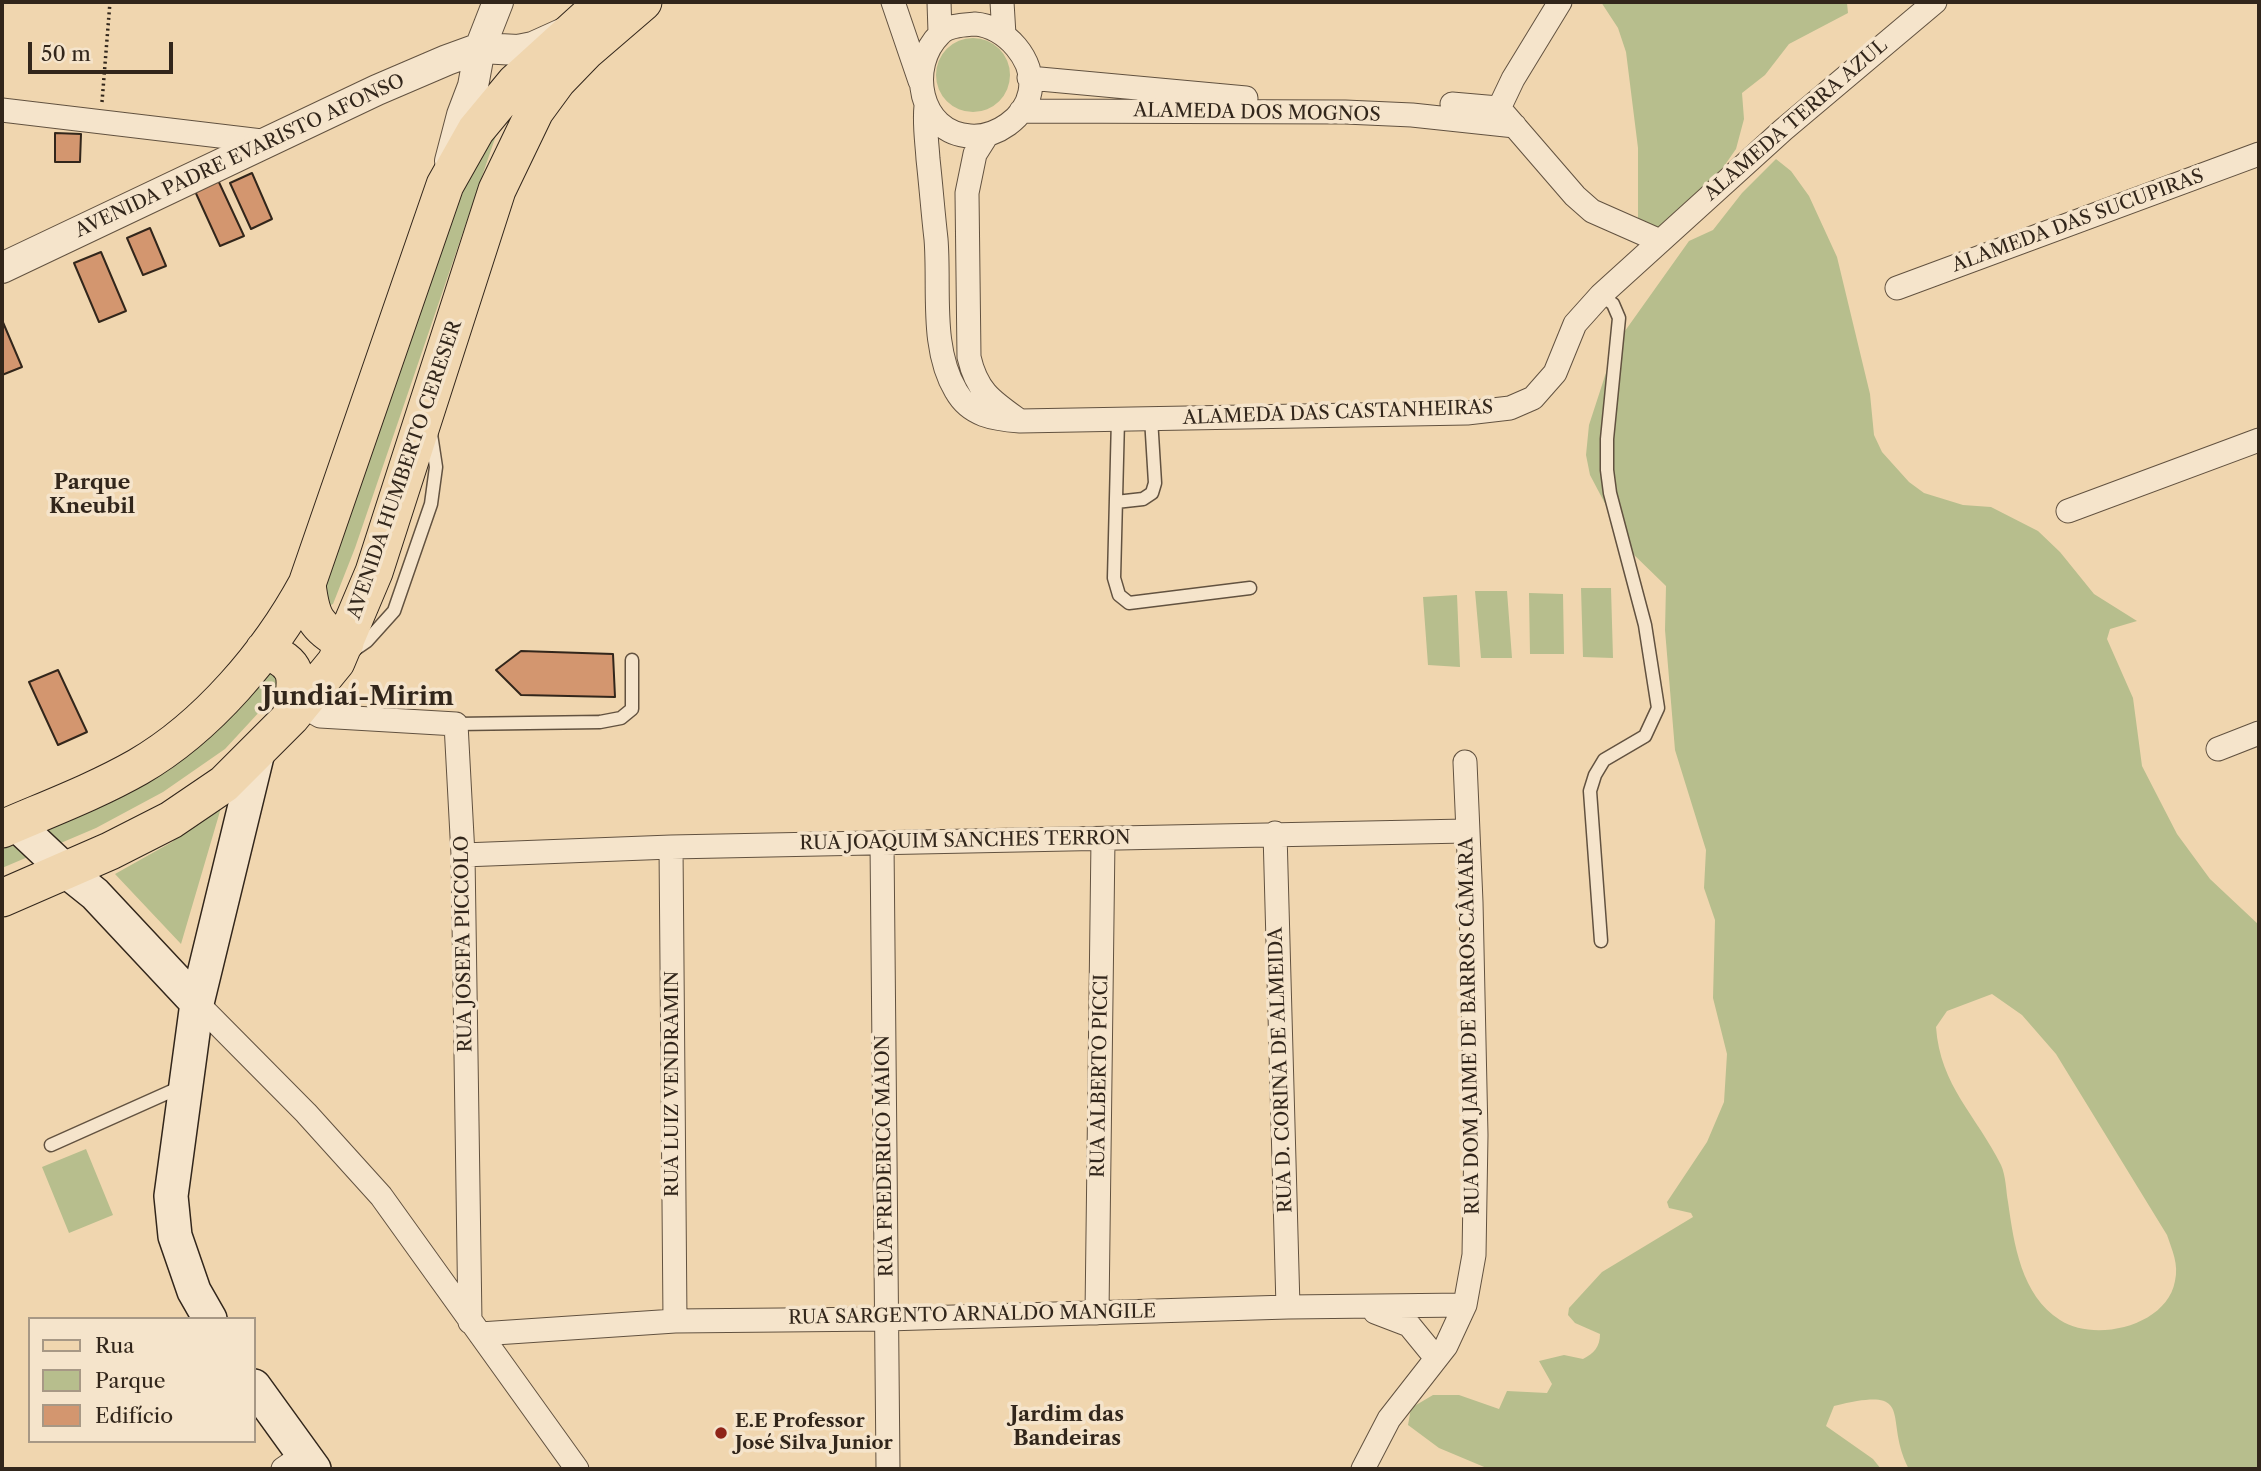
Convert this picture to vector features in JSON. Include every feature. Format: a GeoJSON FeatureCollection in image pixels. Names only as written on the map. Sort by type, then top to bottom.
{"type":"FeatureCollection","features":[{"type":"Feature","properties":{"kind":"main road"},"geometry":{"type":"LineString","coordinates":[[6,821],[96,789],[140,766],[182,737],[210,712],[264,650],[292,611],[306,584],[445,185],[477,130],[515,83],[604,2]]}},
{"type":"Feature","properties":{"kind":"main road","name":"AVENIDA HUMBERTO CERESER"},"geometry":{"type":"LineString","coordinates":[[2,898],[110,852],[171,820],[225,784],[296,711],[340,652],[374,572],[497,190],[535,111],[558,81],[586,51],[643,2]]}},
{"type":"Feature","properties":{"kind":"main road"},"geometry":{"type":"LineString","coordinates":[[306,584],[312,613],[318,625],[340,652]]}},
{"type":"Feature","properties":{"kind":"main road"},"geometry":{"type":"LineString","coordinates":[[264,650],[283,657],[292,669],[296,711]]}},
{"type":"Feature","properties":{"kind":"main road"},"geometry":{"type":"LineString","coordinates":[[209,1317],[194,1290],[175,1236],[171,1196],[197,1003],[258,752]]}},
{"type":"Feature","properties":{"kind":"main road"},"geometry":{"type":"LineString","coordinates":[[6,821],[95,894],[197,1003]]}},
{"type":"Feature","properties":{"kind":"main road"},"geometry":{"type":"LineString","coordinates":[[256,1389],[300,1465]]}},
{"type":"Feature","properties":{"kind":"street"},"geometry":{"type":"LineString","coordinates":[[445,185],[462,115],[473,86],[480,48],[498,2]]}},
{"type":"Feature","properties":{"kind":"street"},"geometry":{"type":"LineString","coordinates":[[893,2],[926,106],[936,121],[951,132],[969,137],[987,135],[1007,127],[1021,111],[1030,92],[1029,78],[1021,54],[1004,34],[985,25],[958,25],[940,32]]}},
{"type":"Feature","properties":{"kind":"street"},"geometry":{"type":"LineString","coordinates":[[920,81],[922,62],[940,32],[939,2]]}},
{"type":"Feature","properties":{"kind":"street"},"geometry":{"type":"LineString","coordinates":[[1002,2],[1004,34]]}},
{"type":"Feature","properties":{"kind":"street"},"geometry":{"type":"LineString","coordinates":[[1560,2],[1502,119],[1591,211],[1660,241]]}},
{"type":"Feature","properties":{"kind":"street","name":"ALAMEDA TERRA AZUL"},"geometry":{"type":"LineString","coordinates":[[1660,241],[1783,130],[1935,2]]}},
{"type":"Feature","properties":{"kind":"street"},"geometry":{"type":"LineString","coordinates":[[480,48],[518,50],[533,47],[573,29]]}},
{"type":"Feature","properties":{"kind":"street","name":"AVENIDA PADRE EVARISTO AFONSO"},"geometry":{"type":"LineString","coordinates":[[2,268],[377,90],[480,48]]}},
{"type":"Feature","properties":{"kind":"street","name":"ALAMEDA DOS MOGNOS"},"geometry":{"type":"LineString","coordinates":[[1029,78],[1232,98],[1346,98],[1502,119]]}},
{"type":"Feature","properties":{"kind":"street","name":"ALAMEDA DAS CASTANHEIRAS"},"geometry":{"type":"LineString","coordinates":[[926,106],[925,129],[943,360],[957,393],[982,416],[996,420],[1467,413],[1510,408],[1534,398],[1544,388],[1555,373],[1575,324],[1601,295],[1660,241]]}},
{"type":"Feature","properties":{"kind":"street"},"geometry":{"type":"LineString","coordinates":[[2,110],[270,142]]}},
{"type":"Feature","properties":{"kind":"street","name":"ALAMEDA DOS MOGNOS"},"geometry":{"type":"LineString","coordinates":[[1021,111],[1345,112],[1502,119]]}},
{"type":"Feature","properties":{"kind":"street"},"geometry":{"type":"LineString","coordinates":[[987,135],[975,154],[967,193],[969,357],[972,372],[987,397],[1020,421]]}},
{"type":"Feature","properties":{"kind":"street","name":"ALAMEDA DAS SUCUPIRAS"},"geometry":{"type":"LineString","coordinates":[[1897,288],[2259,153]]}},
{"type":"Feature","properties":{"kind":"street"},"geometry":{"type":"LineString","coordinates":[[2068,511],[2259,440]]}},
{"type":"Feature","properties":{"kind":"street"},"geometry":{"type":"LineString","coordinates":[[296,711],[320,716],[456,724]]}},
{"type":"Feature","properties":{"kind":"street","name":"RUA JOSEFA PICCOLO"},"geometry":{"type":"LineString","coordinates":[[456,724],[463,855],[475,1328]]}},
{"type":"Feature","properties":{"kind":"street"},"geometry":{"type":"LineString","coordinates":[[2217,749],[2259,733]]}},
{"type":"Feature","properties":{"kind":"street","name":"RUA DOM JAIME DE BARROS CÂMARA"},"geometry":{"type":"LineString","coordinates":[[1363,1469],[1389,1419],[1446,1346],[1465,1305],[1474,1255],[1476,1135],[1465,762]]}},
{"type":"Feature","properties":{"kind":"street","name":"RUA JOAQUIM SANCHES TERRON"},"geometry":{"type":"LineString","coordinates":[[463,855],[671,847],[1466,831]]}},
{"type":"Feature","properties":{"kind":"street","name":"RUA D. CORINA DE ALMEIDA"},"geometry":{"type":"LineString","coordinates":[[1275,834],[1288,1307]]}},
{"type":"Feature","properties":{"kind":"street","name":"RUA ALBERTO PICCI"},"geometry":{"type":"LineString","coordinates":[[1097,1313],[1104,839]]}},
{"type":"Feature","properties":{"kind":"street","name":"RUA FREDERICO MAION"},"geometry":{"type":"LineString","coordinates":[[881,844],[888,1469]]}},
{"type":"Feature","properties":{"kind":"street","name":"RUA LUIZ VENDRAMIN"},"geometry":{"type":"LineString","coordinates":[[671,847],[675,1321]]}},
{"type":"Feature","properties":{"kind":"street"},"geometry":{"type":"LineString","coordinates":[[197,1003],[306,1113],[381,1196],[577,1469]]}},
{"type":"Feature","properties":{"kind":"street","name":"RUA SARGENTO ARNALDO MANGILE"},"geometry":{"type":"LineString","coordinates":[[475,1328],[675,1321],[887,1319],[1288,1307],[1465,1305]]}},
{"type":"Feature","properties":{"kind":"street"},"geometry":{"type":"LineString","coordinates":[[1362,1308],[1397,1318],[1409,1325],[1436,1358]]}},
{"type":"Feature","properties":{"kind":"lane"},"geometry":{"type":"LineString","coordinates":[[1601,295],[1613,304],[1619,318],[1606,470],[1645,625],[1658,708],[1645,736],[1604,760],[1590,791],[1601,941]]}},
{"type":"Feature","properties":{"kind":"lane"},"geometry":{"type":"LineString","coordinates":[[1116,502],[1143,499],[1152,494],[1155,483],[1151,418]]}},
{"type":"Feature","properties":{"kind":"lane"},"geometry":{"type":"LineString","coordinates":[[1118,419],[1114,578],[1119,595],[1129,603],[1250,588]]}},
{"type":"Feature","properties":{"kind":"lane"},"geometry":{"type":"LineString","coordinates":[[456,724],[600,722],[621,718],[632,709],[632,660]]}},
{"type":"Feature","properties":{"kind":"lane"},"geometry":{"type":"LineString","coordinates":[[51,1144],[187,1084]]}},
{"type":"Feature","properties":{"kind":"path"},"geometry":{"type":"LineString","coordinates":[[101,122],[110,2]]}},
{"type":"Feature","properties":{"kind":"green space"},"geometry":{"type":"Polygon","coordinates":[[[1601,2],[1840,2],[1847,3],[1848,13],[1789,44],[1765,75],[1742,93],[1744,119],[1736,149],[1697,205],[1655,231],[1638,222],[1638,148],[1626,52],[1618,28],[1601,2]]]}},
{"type":"Feature","properties":{"kind":"green space"},"geometry":{"type":"Polygon","coordinates":[[[973,38],[994,44],[1004,54],[1010,75],[1004,96],[994,106],[973,112],[952,106],[942,96],[936,75],[942,54],[952,44],[973,38]]]}},
{"type":"Feature","properties":{"kind":"green space"},"geometry":{"type":"Polygon","coordinates":[[[505,109],[355,548],[333,604],[322,609],[316,599],[465,172],[505,109]]]}},
{"type":"Feature","properties":{"kind":"green space"},"geometry":{"type":"Polygon","coordinates":[[[1776,159],[1791,171],[1809,196],[1837,257],[1870,394],[1874,435],[1882,452],[1909,482],[1924,493],[1963,505],[1991,507],[2038,531],[2060,552],[2094,594],[2137,621],[2110,629],[2107,639],[2133,698],[2142,766],[2177,834],[2210,879],[2259,925],[2259,1469],[1909,1469],[1893,1411],[1888,1403],[1878,1400],[1834,1406],[1826,1426],[1873,1459],[1881,1469],[1489,1469],[1439,1448],[1408,1425],[1411,1408],[1433,1395],[1459,1395],[1499,1409],[1507,1391],[1547,1393],[1552,1384],[1539,1361],[1564,1355],[1583,1359],[1593,1352],[1599,1343],[1600,1334],[1575,1323],[1568,1315],[1569,1308],[1602,1272],[1693,1217],[1691,1213],[1669,1208],[1667,1202],[1707,1142],[1724,1102],[1727,1054],[1713,998],[1715,920],[1704,888],[1706,850],[1675,750],[1665,630],[1666,586],[1630,551],[1590,475],[1586,455],[1589,425],[1615,345],[1689,241],[1713,230],[1742,193],[1776,159]],[[1992,994],[1947,1011],[1936,1027],[1944,1067],[2001,1165],[2017,1251],[2036,1297],[2060,1320],[2075,1327],[2110,1330],[2128,1326],[2159,1309],[2169,1297],[2176,1275],[2171,1246],[2167,1235],[2056,1054],[2022,1015],[1992,994]]]}},
{"type":"Feature","properties":{"kind":"green space"},"geometry":{"type":"Polygon","coordinates":[[[1581,588],[1611,588],[1613,658],[1583,657],[1581,588]]]}},
{"type":"Feature","properties":{"kind":"green space"},"geometry":{"type":"Polygon","coordinates":[[[1475,591],[1507,591],[1512,658],[1481,658],[1475,591]]]}},
{"type":"Feature","properties":{"kind":"green space"},"geometry":{"type":"Polygon","coordinates":[[[1529,593],[1563,594],[1564,654],[1530,654],[1529,593]]]}},
{"type":"Feature","properties":{"kind":"green space"},"geometry":{"type":"Polygon","coordinates":[[[1457,595],[1460,667],[1428,665],[1423,597],[1457,595]]]}},
{"type":"Feature","properties":{"kind":"green space"},"geometry":{"type":"Polygon","coordinates":[[[264,669],[278,674],[274,696],[225,749],[163,792],[96,828],[2,868],[2,848],[30,836],[264,669]]]}},
{"type":"Feature","properties":{"kind":"green space"},"geometry":{"type":"Polygon","coordinates":[[[223,801],[181,944],[115,874],[172,842],[223,801]]]}},
{"type":"Feature","properties":{"kind":"green space"},"geometry":{"type":"Polygon","coordinates":[[[86,1149],[113,1215],[69,1233],[42,1167],[86,1149]]]}},
{"type":"Feature","properties":{"kind":"building"},"geometry":{"type":"Polygon","coordinates":[[[55,133],[81,134],[80,162],[55,162],[55,133]]]}},
{"type":"Feature","properties":{"kind":"building"},"geometry":{"type":"Polygon","coordinates":[[[252,173],[272,219],[251,229],[230,183],[252,173]]]}},
{"type":"Feature","properties":{"kind":"building"},"geometry":{"type":"Polygon","coordinates":[[[217,178],[244,236],[220,246],[194,189],[217,178]]]}},
{"type":"Feature","properties":{"kind":"building"},"geometry":{"type":"Polygon","coordinates":[[[150,228],[166,266],[143,275],[127,238],[150,228]]]}},
{"type":"Feature","properties":{"kind":"building"},"geometry":{"type":"Polygon","coordinates":[[[101,252],[126,311],[99,322],[74,263],[101,252]]]}},
{"type":"Feature","properties":{"kind":"building"},"geometry":{"type":"Polygon","coordinates":[[[2,320],[22,367],[2,375],[2,320]]]}},
{"type":"Feature","properties":{"kind":"building"},"geometry":{"type":"Polygon","coordinates":[[[521,651],[613,654],[615,697],[521,695],[496,670],[521,651]]]}},
{"type":"Feature","properties":{"kind":"building"},"geometry":{"type":"Polygon","coordinates":[[[58,670],[87,732],[58,745],[29,682],[58,670]]]}},
{"type":"Feature","properties":{"kind":"place","name":"E.E Professor José Silva Junior"},"geometry":{"type":"Point","coordinates":[721,1433]}},
{"type":"Feature","properties":{"kind":"district","name":"Parque Kneubil"},"geometry":{"type":"Point","coordinates":[92,495]}},
{"type":"Feature","properties":{"kind":"district","name":"Jundiaí-Mirim"},"geometry":{"type":"Point","coordinates":[358,697]}},
{"type":"Feature","properties":{"kind":"district","name":"Jardim das Bandeiras"},"geometry":{"type":"Point","coordinates":[1067,1427]}}]}
